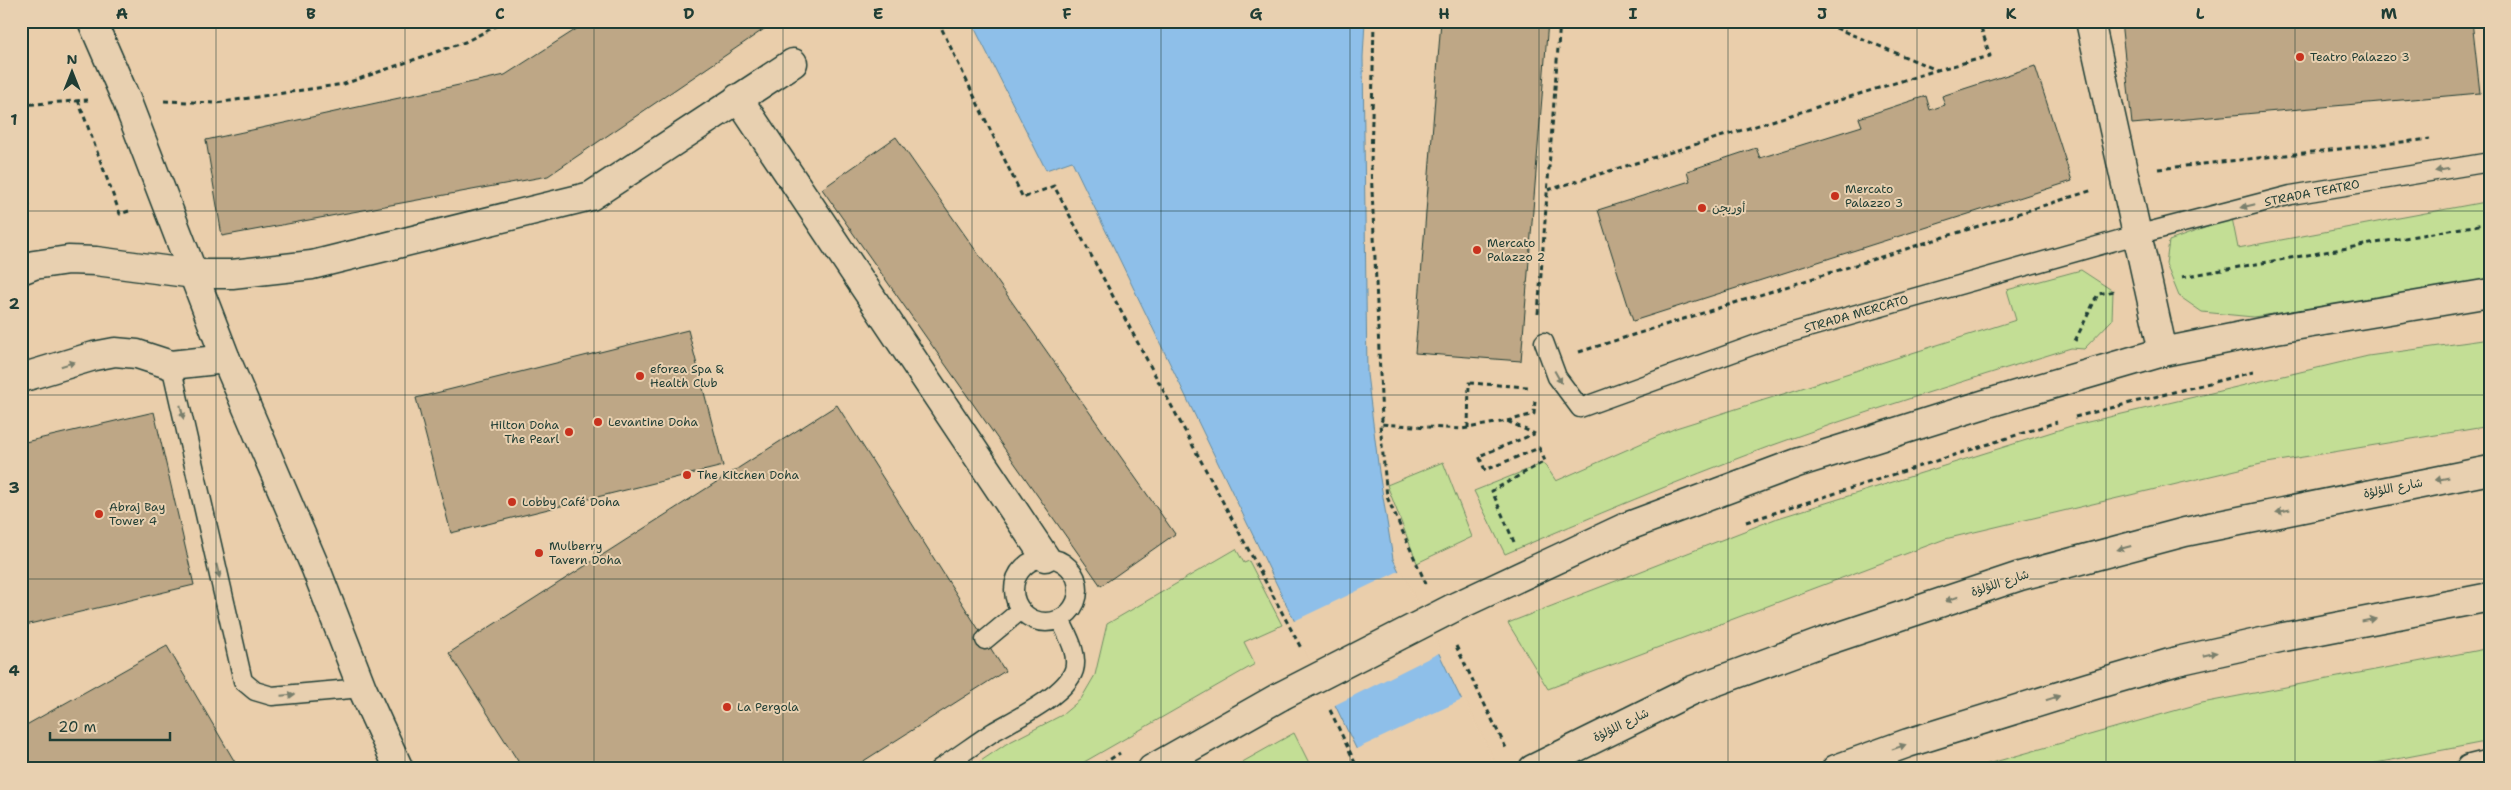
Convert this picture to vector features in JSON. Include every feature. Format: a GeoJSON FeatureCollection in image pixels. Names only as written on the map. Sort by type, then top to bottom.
{"type":"FeatureCollection","features":[{"type":"Feature","properties":{"kind":"street"},"geometry":{"type":"LineString","coordinates":[[92,21],[126,99],[226,359],[316,570],[362,688],[399,769]]}},
{"type":"Feature","properties":{"kind":"street"},"geometry":{"type":"LineString","coordinates":[[2090,21],[2163,352]]}},
{"type":"Feature","properties":{"kind":"street"},"geometry":{"type":"LineString","coordinates":[[21,270],[34,265],[68,260],[96,261],[194,274],[232,274],[312,265],[591,196],[793,63]]}},
{"type":"Feature","properties":{"kind":"street"},"geometry":{"type":"LineString","coordinates":[[738,98],[1045,558]]}},
{"type":"Feature","properties":{"kind":"street"},"geometry":{"type":"LineString","coordinates":[[1152,769],[1281,696],[1455,607],[1626,528],[1797,463],[2163,352],[2276,329],[2490,294]]}},
{"type":"Feature","properties":{"kind":"street"},"geometry":{"type":"LineString","coordinates":[[21,378],[94,356],[115,352],[137,354],[171,365],[226,359]]}},
{"type":"Feature","properties":{"kind":"street","name":"شارع اللؤلؤة"},"geometry":{"type":"LineString","coordinates":[[1533,769],[1693,690],[1823,642],[2020,576],[2185,532],[2490,470]]}},
{"type":"Feature","properties":{"kind":"street"},"geometry":{"type":"LineString","coordinates":[[1836,769],[2079,690],[2177,661],[2284,637],[2490,597]]}},
{"type":"Feature","properties":{"kind":"street"},"geometry":{"type":"LineString","coordinates":[[2470,769],[2490,764]]}},
{"type":"Feature","properties":{"kind":"lane","name":"STRADA TEATRO"},"geometry":{"type":"LineString","coordinates":[[2136,235],[2291,195],[2490,162]]}},
{"type":"Feature","properties":{"kind":"lane","name":"STRADA MERCATO"},"geometry":{"type":"LineString","coordinates":[[1551,361],[1557,377],[1580,408],[1779,336],[2136,235]]}},
{"type":"Feature","properties":{"kind":"lane"},"geometry":{"type":"LineString","coordinates":[[1544,342],[1551,361]]}},
{"type":"Feature","properties":{"kind":"lane"},"geometry":{"type":"LineString","coordinates":[[171,365],[243,681],[255,691],[272,696],[362,688]]}},
{"type":"Feature","properties":{"kind":"lane"},"geometry":{"type":"LineString","coordinates":[[1045,558],[1056,559],[1066,564],[1073,572],[1077,582],[1075,603],[1060,619],[1038,621],[1021,610],[1014,591],[1019,572],[1026,564],[1045,558]]}},
{"type":"Feature","properties":{"kind":"lane"},"geometry":{"type":"LineString","coordinates":[[985,640],[1021,610]]}},
{"type":"Feature","properties":{"kind":"lane"},"geometry":{"type":"LineString","coordinates":[[939,769],[993,733],[1037,707],[1061,689],[1074,669],[1073,648],[1060,619]]}},
{"type":"Feature","properties":{"kind":"path"},"geometry":{"type":"LineString","coordinates":[[21,105],[78,100],[126,99],[216,103],[344,84],[465,42],[506,21]]}},
{"type":"Feature","properties":{"kind":"path"},"geometry":{"type":"LineString","coordinates":[[938,21],[1023,198],[1054,186],[1303,653]]}},
{"type":"Feature","properties":{"kind":"path"},"geometry":{"type":"LineString","coordinates":[[1374,21],[1371,166],[1382,420],[1380,424],[1387,497],[1429,590]]}},
{"type":"Feature","properties":{"kind":"path"},"geometry":{"type":"LineString","coordinates":[[1538,318],[1560,21]]}},
{"type":"Feature","properties":{"kind":"path"},"geometry":{"type":"LineString","coordinates":[[1819,21],[1937,70]]}},
{"type":"Feature","properties":{"kind":"path"},"geometry":{"type":"LineString","coordinates":[[1548,190],[1937,70],[1990,56],[1979,21]]}},
{"type":"Feature","properties":{"kind":"path"},"geometry":{"type":"LineString","coordinates":[[78,100],[120,214],[165,200]]}},
{"type":"Feature","properties":{"kind":"path"},"geometry":{"type":"LineString","coordinates":[[1380,424],[1468,428],[1534,414],[1537,365],[2163,167],[2433,138]]}},
{"type":"Feature","properties":{"kind":"path"},"geometry":{"type":"LineString","coordinates":[[2068,419],[2254,372]]}},
{"type":"Feature","properties":{"kind":"path"},"geometry":{"type":"LineString","coordinates":[[1468,428],[1470,383],[1531,388],[1532,378]]}},
{"type":"Feature","properties":{"kind":"path"},"geometry":{"type":"LineString","coordinates":[[1507,421],[1535,434],[1479,456],[1485,470],[1539,448],[1545,461],[1492,491],[1517,550]]}},
{"type":"Feature","properties":{"kind":"path"},"geometry":{"type":"LineString","coordinates":[[1740,524],[2058,422]]}},
{"type":"Feature","properties":{"kind":"path"},"geometry":{"type":"LineString","coordinates":[[1455,643],[1508,751]]}},
{"type":"Feature","properties":{"kind":"path"},"geometry":{"type":"LineString","coordinates":[[1329,706],[1358,769]]}},
{"type":"Feature","properties":{"kind":"green space"},"geometry":{"type":"Polygon","coordinates":[[[2490,201],[2490,282],[2253,317],[2202,312],[2179,296],[2166,264],[2169,241],[2232,218],[2238,248],[2490,201]]]}},
{"type":"Feature","properties":{"kind":"green space"},"geometry":{"type":"Polygon","coordinates":[[[2081,270],[2113,291],[2112,320],[2084,349],[2071,348],[1803,434],[1667,486],[1505,554],[1474,491],[1544,463],[1556,481],[1676,428],[2016,320],[2007,290],[2081,270]]]}},
{"type":"Feature","properties":{"kind":"green space"},"geometry":{"type":"Polygon","coordinates":[[[2490,339],[2490,426],[2261,464],[1945,539],[1548,689],[1508,623],[1775,519],[2071,426],[2368,356],[2490,339]]]}},
{"type":"Feature","properties":{"kind":"green space"},"geometry":{"type":"Polygon","coordinates":[[[1443,462],[1472,537],[1417,563],[1387,485],[1443,462]]]}},
{"type":"Feature","properties":{"kind":"green space"},"geometry":{"type":"Polygon","coordinates":[[[1236,549],[1244,563],[1249,561],[1282,625],[1244,642],[1255,664],[1072,769],[969,769],[1006,744],[1062,715],[1081,699],[1095,675],[1107,624],[1236,549]]]}},
{"type":"Feature","properties":{"kind":"green space"},"geometry":{"type":"Polygon","coordinates":[[[2490,648],[2490,741],[2345,769],[1970,769],[2202,703],[2490,648]]]}},
{"type":"Feature","properties":{"kind":"green space"},"geometry":{"type":"Polygon","coordinates":[[[1294,733],[1312,769],[1230,769],[1294,733]]]}},
{"type":"Feature","properties":{"kind":"water"},"geometry":{"type":"Polygon","coordinates":[[[971,21],[1365,21],[1363,57],[1367,374],[1379,472],[1393,559],[1495,769],[1366,769],[1072,161],[1046,170],[971,21]]]}},
{"type":"Feature","properties":{"kind":"pier"},"geometry":{"type":"Polygon","coordinates":[[[1401,570],[1441,652],[1333,706],[1292,622],[1401,570]]]}},
{"type":"Feature","properties":{"kind":"pier"},"geometry":{"type":"Polygon","coordinates":[[[1464,699],[1498,769],[1363,769],[1354,750],[1464,699]]]}},
{"type":"Feature","properties":{"kind":"building"},"geometry":{"type":"Polygon","coordinates":[[[589,21],[776,21],[548,176],[222,236],[206,140],[505,75],[589,21]]]}},
{"type":"Feature","properties":{"kind":"building","name":"Mercato Palazzo 2"},"geometry":{"type":"Polygon","coordinates":[[[1441,21],[1548,21],[1521,361],[1415,353],[1441,21]]]}},
{"type":"Feature","properties":{"kind":"building","name":"Teatro Palazzo 3"},"geometry":{"type":"Polygon","coordinates":[[[2121,21],[2472,21],[2480,93],[2132,124],[2121,21]]]}},
{"type":"Feature","properties":{"kind":"building","name":"Mercato Palazzo 3"},"geometry":{"type":"Polygon","coordinates":[[[2035,66],[2072,181],[1633,321],[1598,210],[1690,181],[1687,171],[1756,148],[1760,158],[1862,126],[1859,118],[1926,96],[1930,110],[1945,105],[1942,96],[2035,66]]]}},
{"type":"Feature","properties":{"kind":"building"},"geometry":{"type":"Polygon","coordinates":[[[896,137],[1175,534],[1101,586],[822,189],[896,137]]]}},
{"type":"Feature","properties":{"kind":"building"},"geometry":{"type":"Polygon","coordinates":[[[21,179],[30,206],[21,209],[21,179]]]}},
{"type":"Feature","properties":{"kind":"building","name":"Hilton Doha The Pearl"},"geometry":{"type":"Polygon","coordinates":[[[688,330],[723,466],[451,533],[416,398],[688,330]]]}},
{"type":"Feature","properties":{"kind":"building"},"geometry":{"type":"Polygon","coordinates":[[[837,405],[1005,671],[851,769],[523,769],[449,653],[837,405]]]}},
{"type":"Feature","properties":{"kind":"building","name":"Abraj Bay Tower 4"},"geometry":{"type":"Polygon","coordinates":[[[154,412],[194,585],[21,626],[21,443],[154,412]]]}},
{"type":"Feature","properties":{"kind":"building"},"geometry":{"type":"Polygon","coordinates":[[[167,646],[239,769],[21,769],[21,728],[167,646]]]}},
{"type":"Feature","properties":{"kind":"place","name":"Teatro Palazzo 3"},"geometry":{"type":"Point","coordinates":[2300,57]}},
{"type":"Feature","properties":{"kind":"place","name":"Mercato Palazzo 3"},"geometry":{"type":"Point","coordinates":[1835,196]}},
{"type":"Feature","properties":{"kind":"place","name":"أوريجن"},"geometry":{"type":"Point","coordinates":[1702,208]}},
{"type":"Feature","properties":{"kind":"place","name":"Mercato Palazzo 2"},"geometry":{"type":"Point","coordinates":[1477,250]}},
{"type":"Feature","properties":{"kind":"place","name":"eforea Spa & Health Club"},"geometry":{"type":"Point","coordinates":[640,376]}},
{"type":"Feature","properties":{"kind":"place","name":"Levantine Doha"},"geometry":{"type":"Point","coordinates":[598,422]}},
{"type":"Feature","properties":{"kind":"place","name":"Hilton Doha The Pearl"},"geometry":{"type":"Point","coordinates":[569,432]}},
{"type":"Feature","properties":{"kind":"place","name":"The Kitchen Doha"},"geometry":{"type":"Point","coordinates":[687,475]}},
{"type":"Feature","properties":{"kind":"place","name":"Lobby Café Doha"},"geometry":{"type":"Point","coordinates":[512,502]}},
{"type":"Feature","properties":{"kind":"place","name":"Abraj Bay Tower 4"},"geometry":{"type":"Point","coordinates":[99,514]}},
{"type":"Feature","properties":{"kind":"place","name":"Mulberry Tavern Doha"},"geometry":{"type":"Point","coordinates":[539,553]}},
{"type":"Feature","properties":{"kind":"place","name":"La Pergola"},"geometry":{"type":"Point","coordinates":[727,707]}}]}
